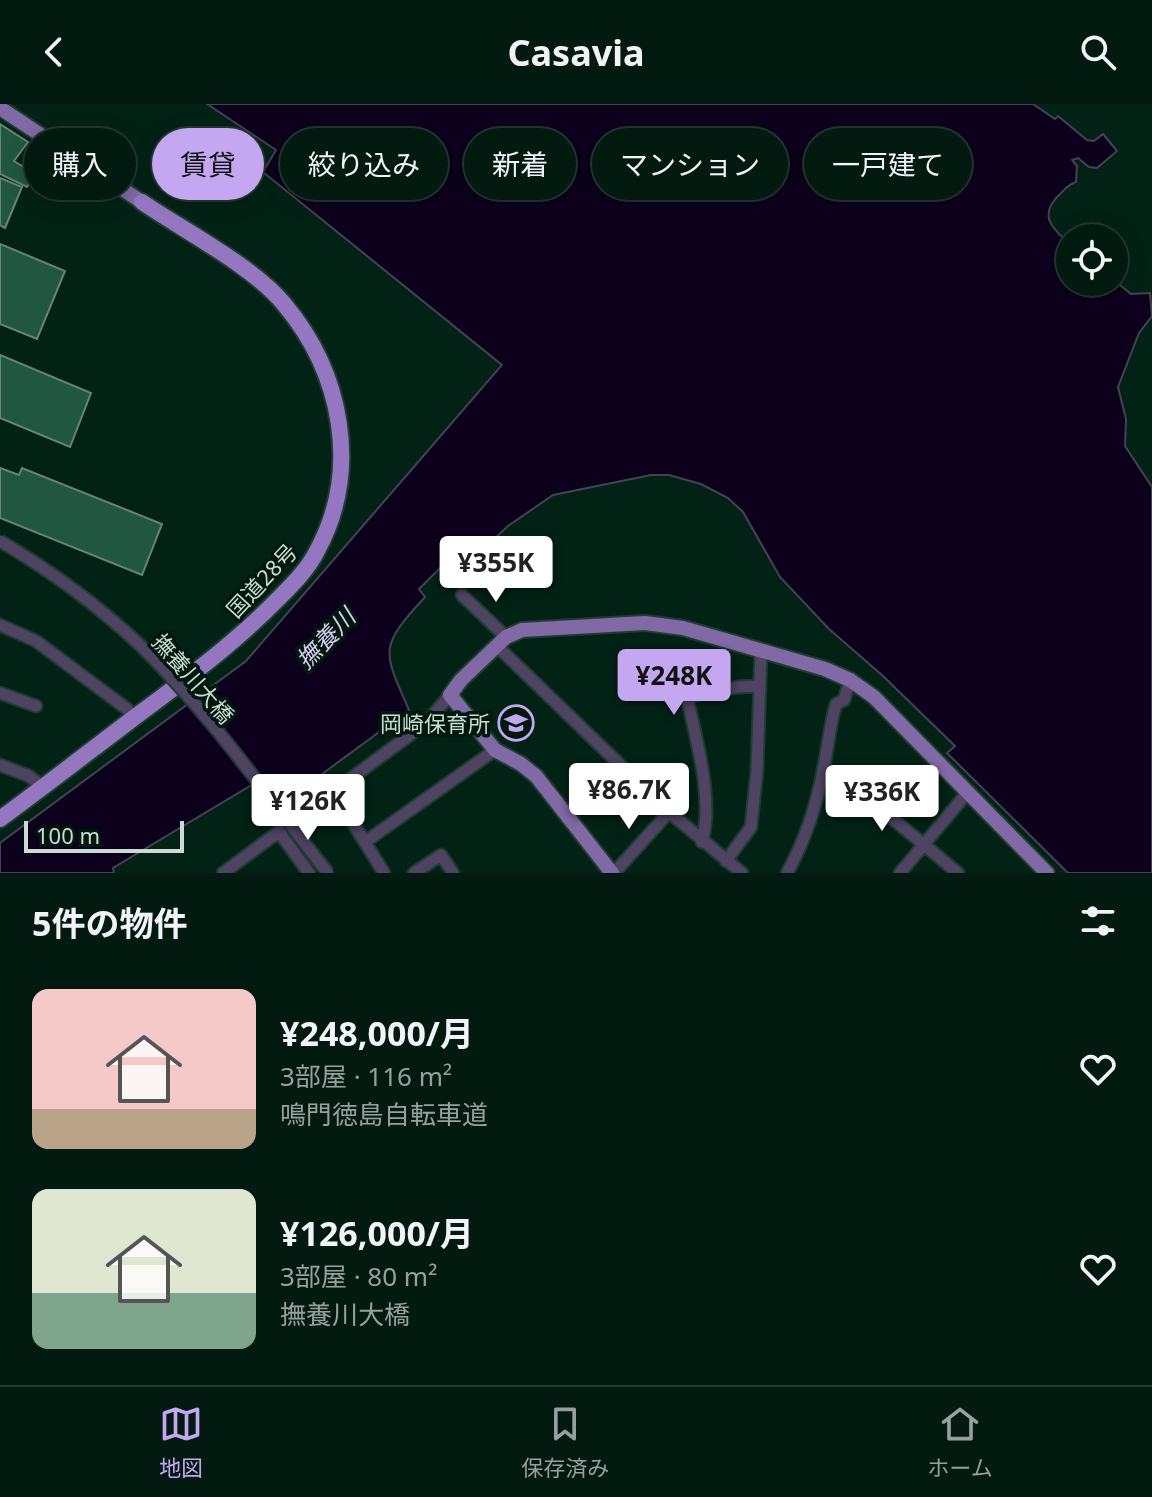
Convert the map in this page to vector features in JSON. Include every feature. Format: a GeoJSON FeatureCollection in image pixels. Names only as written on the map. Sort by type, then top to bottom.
{"type":"FeatureCollection","features":[{"type":"Feature","properties":{"kind":"highway","name":"国道28号"},"geometry":{"type":"LineString","coordinates":[[0,819],[202,668],[259,619],[297,579],[317,552],[331,519],[341,482],[341,431],[337,409],[315,346],[283,302],[252,275],[142,202]]}},
{"type":"Feature","properties":{"kind":"main road"},"geometry":{"type":"LineString","coordinates":[[0,108],[142,202]]}},
{"type":"Feature","properties":{"kind":"main road"},"geometry":{"type":"LineString","coordinates":[[613,873],[536,776],[495,750],[450,695],[461,680],[502,642],[522,630],[645,623],[683,628],[825,669],[850,680],[874,697],[1047,873]]}},
{"type":"Feature","properties":{"kind":"street","name":"撫養川大橋"},"geometry":{"type":"LineString","coordinates":[[0,541],[102,611],[143,648],[191,701],[328,873]]}},
{"type":"Feature","properties":{"kind":"street"},"geometry":{"type":"LineString","coordinates":[[462,595],[502,642],[669,812],[742,873]]}},
{"type":"Feature","properties":{"kind":"street"},"geometry":{"type":"LineString","coordinates":[[0,625],[36,641],[127,709],[134,718]]}},
{"type":"Feature","properties":{"kind":"street"},"geometry":{"type":"LineString","coordinates":[[726,861],[751,827],[757,770],[761,651]]}},
{"type":"Feature","properties":{"kind":"street"},"geometry":{"type":"LineString","coordinates":[[787,873],[808,831],[831,719],[836,704],[844,700],[850,680]]}},
{"type":"Feature","properties":{"kind":"street"},"geometry":{"type":"LineString","coordinates":[[702,842],[706,827],[703,788],[687,697],[759,686]]}},
{"type":"Feature","properties":{"kind":"street"},"geometry":{"type":"LineString","coordinates":[[0,693],[36,706]]}},
{"type":"Feature","properties":{"kind":"street"},"geometry":{"type":"LineString","coordinates":[[223,873],[426,723],[450,695]]}},
{"type":"Feature","properties":{"kind":"street"},"geometry":{"type":"LineString","coordinates":[[365,842],[495,750]]}},
{"type":"Feature","properties":{"kind":"street"},"geometry":{"type":"LineString","coordinates":[[0,765],[29,776],[43,787]]}},
{"type":"Feature","properties":{"kind":"street"},"geometry":{"type":"LineString","coordinates":[[823,769],[876,805],[958,873]]}},
{"type":"Feature","properties":{"kind":"street"},"geometry":{"type":"LineString","coordinates":[[333,791],[384,873]]}},
{"type":"Feature","properties":{"kind":"street"},"geometry":{"type":"LineString","coordinates":[[900,873],[967,793]]}},
{"type":"Feature","properties":{"kind":"street"},"geometry":{"type":"LineString","coordinates":[[613,873],[669,812]]}},
{"type":"Feature","properties":{"kind":"street"},"geometry":{"type":"LineString","coordinates":[[279,832],[309,873]]}},
{"type":"Feature","properties":{"kind":"street"},"geometry":{"type":"LineString","coordinates":[[414,873],[441,855],[453,873]]}},
{"type":"Feature","properties":{"kind":"water","name":"撫養川"},"geometry":{"type":"Polygon","coordinates":[[[207,104],[1033,104],[1055,119],[1058,116],[1087,140],[1094,141],[1103,134],[1117,151],[1097,168],[1089,167],[1078,158],[1072,160],[1077,166],[1076,182],[1054,201],[1048,214],[1056,231],[1056,296],[1150,293],[1152,316],[1139,333],[1118,387],[1126,419],[1125,446],[1152,487],[1152,873],[1068,873],[947,753],[955,746],[829,629],[780,577],[743,512],[728,498],[701,484],[669,475],[651,475],[553,495],[508,526],[465,566],[454,554],[419,589],[425,597],[392,639],[390,661],[409,710],[284,802],[265,777],[113,868],[114,873],[0,873],[0,843],[246,661],[502,365],[298,200],[448,200],[448,128],[280,128],[280,186],[264,173],[276,150],[264,142],[264,128],[243,128],[207,104]]]}},
{"type":"Feature","properties":{"kind":"building"},"geometry":{"type":"Polygon","coordinates":[[[0,124],[24,139],[24,147],[14,161],[24,167],[24,186],[0,174],[0,124]]]}},
{"type":"Feature","properties":{"kind":"building"},"geometry":{"type":"Polygon","coordinates":[[[0,178],[22,187],[5,228],[0,225],[0,178]]]}},
{"type":"Feature","properties":{"kind":"building"},"geometry":{"type":"Polygon","coordinates":[[[0,244],[65,271],[37,339],[0,324],[0,244]]]}},
{"type":"Feature","properties":{"kind":"building"},"geometry":{"type":"Polygon","coordinates":[[[0,355],[91,393],[70,447],[0,418],[0,355]]]}},
{"type":"Feature","properties":{"kind":"building"},"geometry":{"type":"Polygon","coordinates":[[[0,468],[19,475],[22,468],[162,524],[142,575],[0,518],[0,468]]]}},
{"type":"Feature","properties":{"kind":"place","name":"岡崎保育所"},"geometry":{"type":"Point","coordinates":[516,723]}}]}
